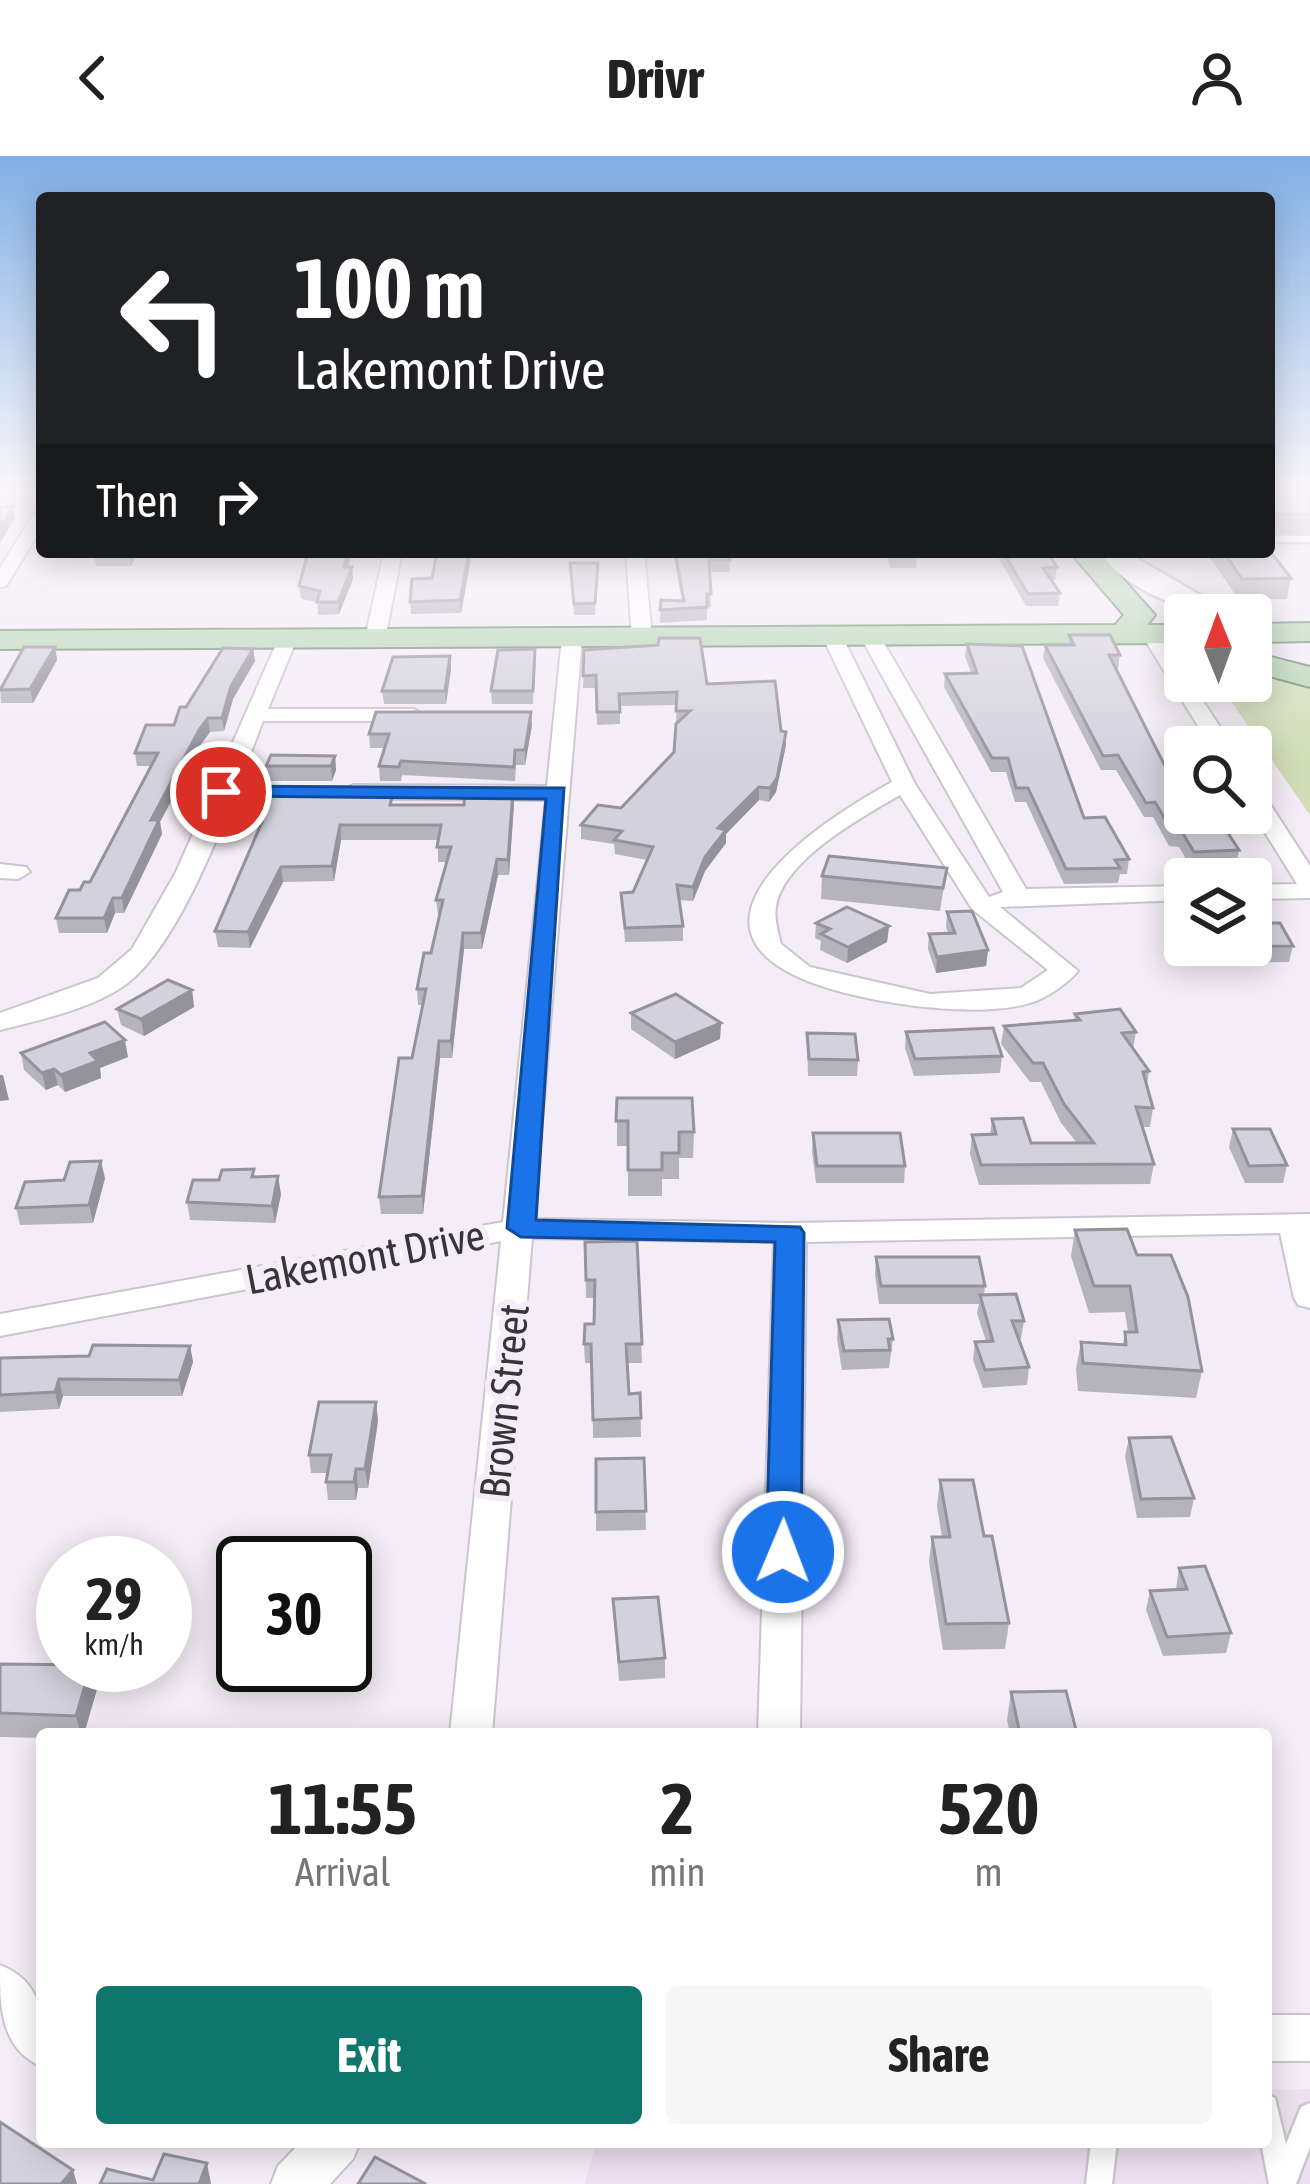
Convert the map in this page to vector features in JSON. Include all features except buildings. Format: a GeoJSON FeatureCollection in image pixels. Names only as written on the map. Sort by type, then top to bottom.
{"type":"FeatureCollection","features":[{"type":"Feature","properties":{"kind":"main road"},"geometry":{"type":"LineString","coordinates":[[1109,580],[1140,614],[1137,635]]}},
{"type":"Feature","properties":{"kind":"main road"},"geometry":{"type":"LineString","coordinates":[[1147,580],[1177,594]]}},
{"type":"Feature","properties":{"kind":"main road"},"geometry":{"type":"LineString","coordinates":[[1272,637],[1310,632]]}},
{"type":"Feature","properties":{"kind":"main road"},"geometry":{"type":"LineString","coordinates":[[5,646],[287,639],[1164,634]]}},
{"type":"Feature","properties":{"kind":"main road"},"geometry":{"type":"LineString","coordinates":[[1137,635],[1164,642]]}},
{"type":"Feature","properties":{"kind":"main road"},"geometry":{"type":"LineString","coordinates":[[1272,646],[1310,660]]}},
{"type":"Feature","properties":{"kind":"main road"},"geometry":{"type":"LineString","coordinates":[[1272,652],[1310,677]]}},
{"type":"Feature","properties":{"kind":"street"},"geometry":{"type":"LineString","coordinates":[[374,639],[387,580]]}},
{"type":"Feature","properties":{"kind":"street"},"geometry":{"type":"LineString","coordinates":[[637,580],[642,638]]}},
{"type":"Feature","properties":{"kind":"street"},"geometry":{"type":"LineString","coordinates":[[1137,635],[1206,726]]}},
{"type":"Feature","properties":{"kind":"street","name":"Brown Street"},"geometry":{"type":"LineString","coordinates":[[472,1728],[521,1228],[557,793],[552,715],[572,638]]}},
{"type":"Feature","properties":{"kind":"street"},"geometry":{"type":"LineString","coordinates":[[833,638],[904,784],[981,904],[1065,970],[1027,996],[930,1002],[801,973],[769,947],[762,907],[776,873],[867,804],[904,784]]}},
{"type":"Feature","properties":{"kind":"street"},"geometry":{"type":"LineString","coordinates":[[871,638],[1018,896]]}},
{"type":"Feature","properties":{"kind":"street"},"geometry":{"type":"LineString","coordinates":[[0,1022],[120,976],[140,957],[232,792],[253,715],[287,639]]}},
{"type":"Feature","properties":{"kind":"street"},"geometry":{"type":"LineString","coordinates":[[253,715],[444,715]]}},
{"type":"Feature","properties":{"kind":"street"},"geometry":{"type":"LineString","coordinates":[[333,792],[557,793]]}},
{"type":"Feature","properties":{"kind":"street"},"geometry":{"type":"LineString","coordinates":[[1272,826],[1310,888],[1272,891]]}},
{"type":"Feature","properties":{"kind":"street"},"geometry":{"type":"LineString","coordinates":[[981,904],[1018,896],[1164,893]]}},
{"type":"Feature","properties":{"kind":"street"},"geometry":{"type":"LineString","coordinates":[[1302,1224],[1310,1298]]}},
{"type":"Feature","properties":{"kind":"street","name":"Lakemont Drive"},"geometry":{"type":"LineString","coordinates":[[0,1325],[521,1228],[790,1233],[1302,1224]]}},
{"type":"Feature","properties":{"kind":"street"},"geometry":{"type":"LineString","coordinates":[[779,1728],[790,1233]]}},
{"type":"Feature","properties":{"kind":"street"},"geometry":{"type":"LineString","coordinates":[[0,1987],[36,2036]]}},
{"type":"Feature","properties":{"kind":"street"},"geometry":{"type":"LineString","coordinates":[[1272,2038],[1310,2038]]}},
{"type":"Feature","properties":{"kind":"street"},"geometry":{"type":"LineString","coordinates":[[296,2184],[329,2148]]}},
{"type":"Feature","properties":{"kind":"lane"},"geometry":{"type":"LineString","coordinates":[[1282,2184],[1310,2115]]}},
{"type":"Feature","properties":{"kind":"lane"},"geometry":{"type":"LineString","coordinates":[[1272,2135],[1282,2184]]}},
{"type":"Feature","properties":{"kind":"lane"},"geometry":{"type":"LineString","coordinates":[[1099,2184],[1104,2148]]}},
{"type":"Feature","properties":{"kind":"shaded area"},"geometry":{"type":"Polygon","coordinates":[[[1310,2089],[1310,2184],[584,2184],[595,2148],[1272,2148],[1272,2090],[1310,2089]]]}},
{"type":"Feature","properties":{"kind":"green space"},"geometry":{"type":"Polygon","coordinates":[[[1272,671],[1310,684],[1310,815],[1272,760],[1272,726],[1248,726],[1232,702],[1272,702],[1272,671]]]}},
{"type":"Feature","properties":{"kind":"route"},"geometry":{"type":"LineString","coordinates":[[221,792],[557,793],[521,1228],[790,1233],[783,1552]]}}]}
